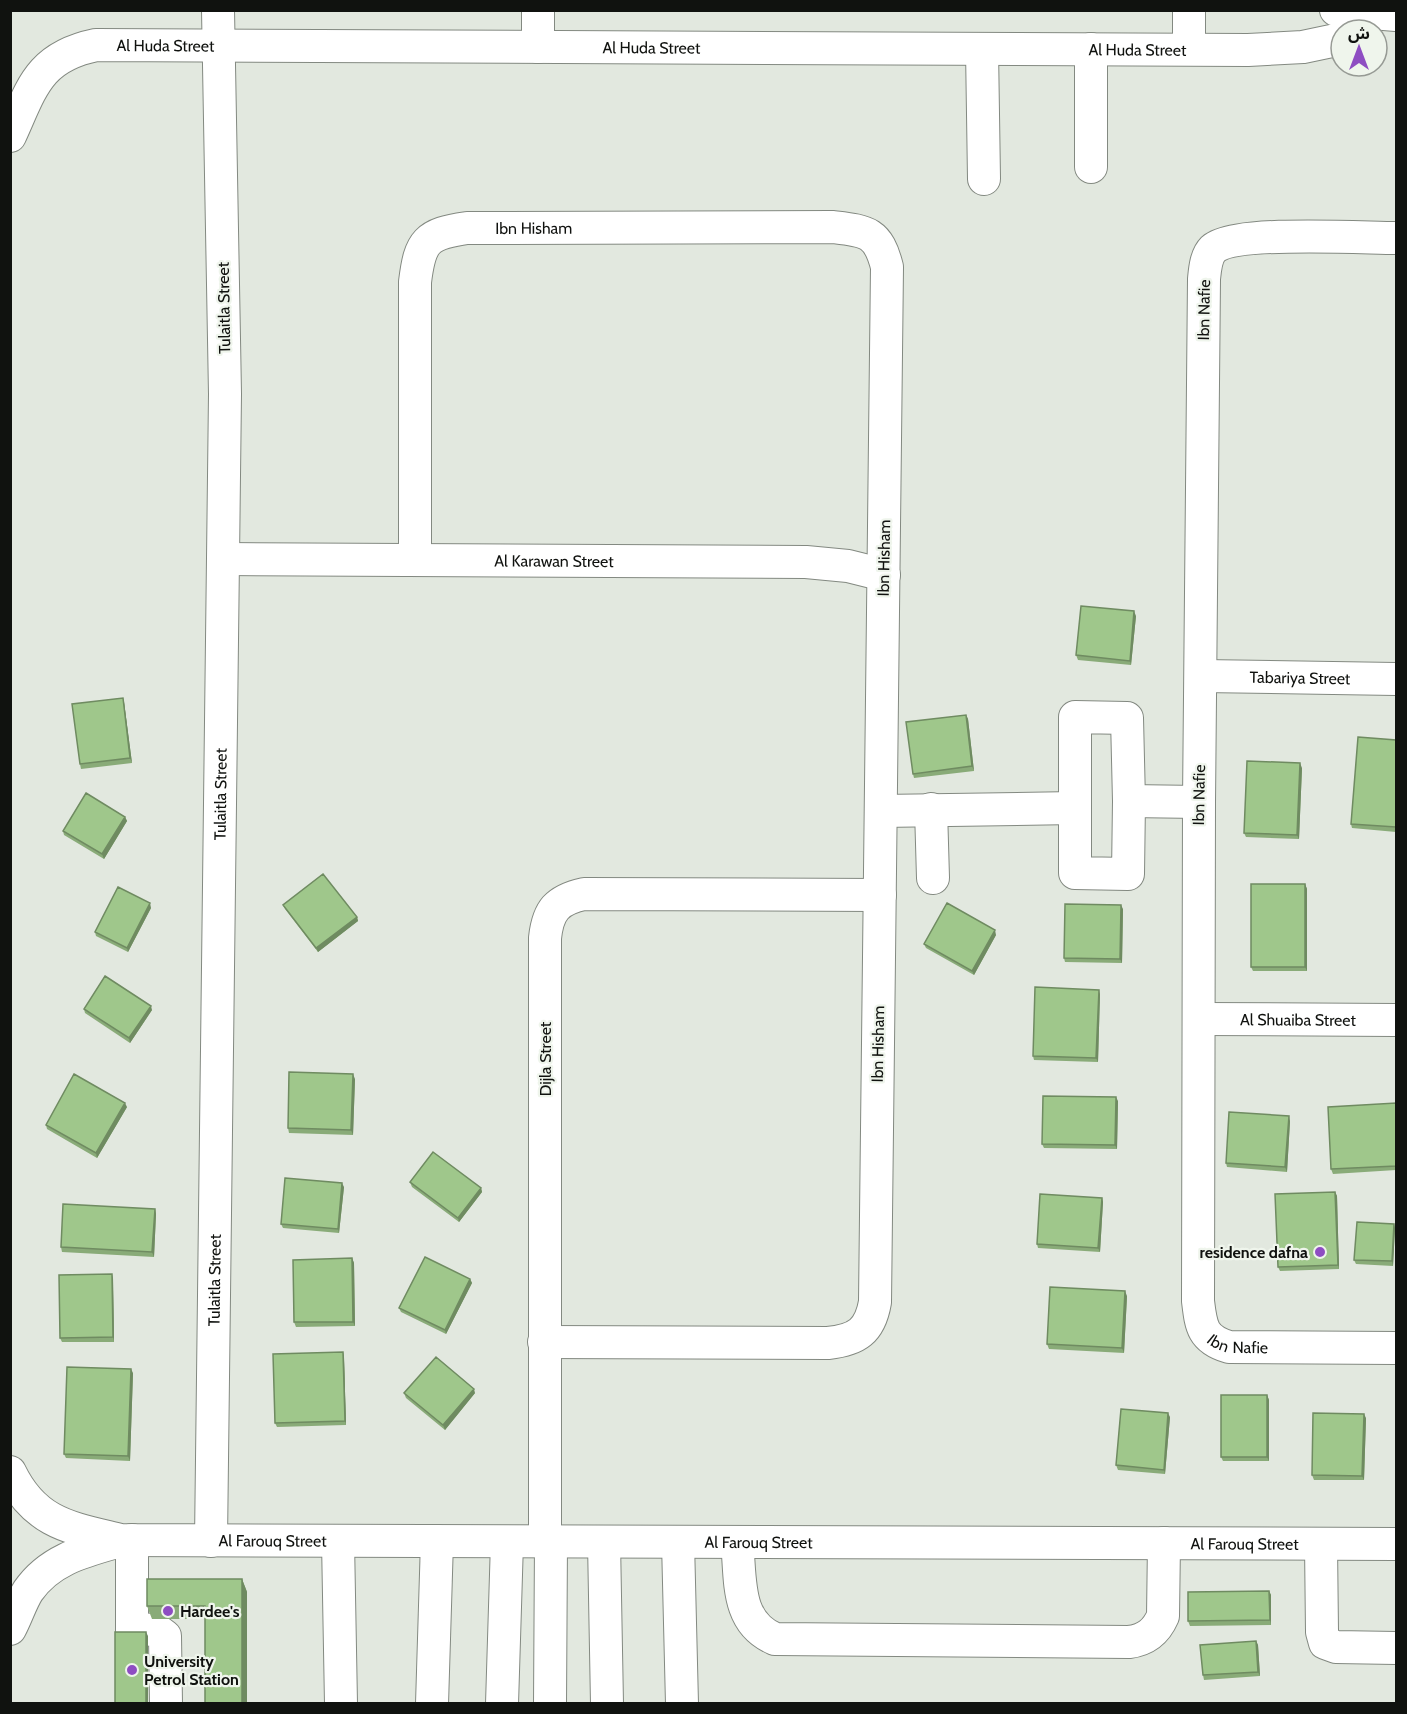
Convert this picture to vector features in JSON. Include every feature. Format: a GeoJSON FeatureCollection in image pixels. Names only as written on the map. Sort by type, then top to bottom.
{"type":"FeatureCollection","features":[{"type":"Feature","properties":{"kind":"street","name":"Tulaitla Street"},"geometry":{"type":"LineString","coordinates":[[211,1541],[225,394],[218,10]]}},
{"type":"Feature","properties":{"kind":"street"},"geometry":{"type":"LineString","coordinates":[[538,10],[538,47]]}},
{"type":"Feature","properties":{"kind":"street"},"geometry":{"type":"LineString","coordinates":[[1189,10],[1189,50]]}},
{"type":"Feature","properties":{"kind":"street"},"geometry":{"type":"LineString","coordinates":[[1336,10],[1396,15]]}},
{"type":"Feature","properties":{"kind":"street","name":"Al Huda Street"},"geometry":{"type":"LineString","coordinates":[[10,136],[36,79],[48,66],[62,56],[96,45],[1276,50],[1329,42]]}},
{"type":"Feature","properties":{"kind":"street"},"geometry":{"type":"LineString","coordinates":[[982,49],[984,179]]}},
{"type":"Feature","properties":{"kind":"street"},"geometry":{"type":"LineString","coordinates":[[1091,49],[1091,167]]}},
{"type":"Feature","properties":{"kind":"street","name":"Ibn Hisham"},"geometry":{"type":"LineString","coordinates":[[414,560],[415,282],[418,257],[428,240],[442,231],[467,228],[832,227],[858,230],[872,236],[883,249],[887,267],[884,575],[875,1302],[872,1316],[867,1327],[858,1334],[843,1341],[828,1343],[544,1342]]}},
{"type":"Feature","properties":{"kind":"street","name":"Ibn Nafie"},"geometry":{"type":"LineString","coordinates":[[1396,238],[1251,237],[1223,243],[1212,249],[1206,262],[1199,802],[1198,1301],[1200,1321],[1204,1331],[1212,1340],[1229,1347],[1396,1348]]}},
{"type":"Feature","properties":{"kind":"street","name":"Al Karawan Street"},"geometry":{"type":"LineString","coordinates":[[224,559],[806,562],[848,566],[884,575]]}},
{"type":"Feature","properties":{"kind":"street","name":"Tabariya Street"},"geometry":{"type":"LineString","coordinates":[[1202,675],[1396,679]]}},
{"type":"Feature","properties":{"kind":"street"},"geometry":{"type":"LineString","coordinates":[[1078,716],[1127,718],[1130,801],[1129,872],[1126,874],[1075,873],[1074,720],[1078,716]]}},
{"type":"Feature","properties":{"kind":"street"},"geometry":{"type":"LineString","coordinates":[[1130,801],[1199,802]]}},
{"type":"Feature","properties":{"kind":"street"},"geometry":{"type":"LineString","coordinates":[[881,811],[1075,808]]}},
{"type":"Feature","properties":{"kind":"street"},"geometry":{"type":"LineString","coordinates":[[931,809],[933,878]]}},
{"type":"Feature","properties":{"kind":"street","name":"Dijla Street"},"geometry":{"type":"LineString","coordinates":[[550,1704],[544,1342],[545,938],[547,921],[555,907],[567,898],[584,894],[880,895]]}},
{"type":"Feature","properties":{"kind":"street","name":"Al Shuaiba Street"},"geometry":{"type":"LineString","coordinates":[[1199,1019],[1396,1020]]}},
{"type":"Feature","properties":{"kind":"street","name":"Al Farouq Street"},"geometry":{"type":"LineString","coordinates":[[10,1472],[16,1484],[40,1512],[64,1526],[126,1540],[1396,1544]]}},
{"type":"Feature","properties":{"kind":"street"},"geometry":{"type":"LineString","coordinates":[[126,1540],[132,1633],[156,1630],[165,1636],[166,1704]]}},
{"type":"Feature","properties":{"kind":"street","name":"Al Farouq Street"},"geometry":{"type":"LineString","coordinates":[[10,1629],[27,1592],[40,1576],[57,1563],[75,1554],[126,1540]]}},
{"type":"Feature","properties":{"kind":"street"},"geometry":{"type":"LineString","coordinates":[[338,1541],[340,1704]]}},
{"type":"Feature","properties":{"kind":"street"},"geometry":{"type":"LineString","coordinates":[[432,1704],[437,1541]]}},
{"type":"Feature","properties":{"kind":"street"},"geometry":{"type":"LineString","coordinates":[[502,1704],[507,1542]]}},
{"type":"Feature","properties":{"kind":"street"},"geometry":{"type":"LineString","coordinates":[[604,1542],[607,1704]]}},
{"type":"Feature","properties":{"kind":"street"},"geometry":{"type":"LineString","coordinates":[[678,1542],[682,1704]]}},
{"type":"Feature","properties":{"kind":"street"},"geometry":{"type":"LineString","coordinates":[[737,1542],[745,1610],[756,1628],[775,1639],[1129,1642],[1150,1635],[1159,1626],[1163,1616],[1164,1543]]}},
{"type":"Feature","properties":{"kind":"street"},"geometry":{"type":"LineString","coordinates":[[1321,1544],[1322,1632],[1325,1643],[1336,1647],[1396,1647]]}},
{"type":"Feature","properties":{"kind":"building"},"geometry":{"type":"Polygon","coordinates":[[[1081,606],[1134,611],[1130,661],[1076,655],[1081,606]]]}},
{"type":"Feature","properties":{"kind":"building"},"geometry":{"type":"Polygon","coordinates":[[[123,698],[130,758],[80,764],[72,704],[123,698]]]}},
{"type":"Feature","properties":{"kind":"building"},"geometry":{"type":"Polygon","coordinates":[[[966,715],[972,766],[913,774],[906,722],[966,715]]]}},
{"type":"Feature","properties":{"kind":"building"},"geometry":{"type":"Polygon","coordinates":[[[1358,737],[1396,740],[1396,827],[1351,824],[1358,737]]]}},
{"type":"Feature","properties":{"kind":"building"},"geometry":{"type":"Polygon","coordinates":[[[1247,761],[1300,763],[1297,835],[1244,833],[1247,761]]]}},
{"type":"Feature","properties":{"kind":"building"},"geometry":{"type":"Polygon","coordinates":[[[86,793],[125,817],[102,854],[63,831],[86,793]]]}},
{"type":"Feature","properties":{"kind":"building"},"geometry":{"type":"Polygon","coordinates":[[[323,874],[357,917],[316,948],[283,905],[323,874]]]}},
{"type":"Feature","properties":{"kind":"building"},"geometry":{"type":"Polygon","coordinates":[[[1251,884],[1305,884],[1305,967],[1251,967],[1251,884]]]}},
{"type":"Feature","properties":{"kind":"building"},"geometry":{"type":"Polygon","coordinates":[[[118,887],[150,903],[127,948],[95,932],[118,887]]]}},
{"type":"Feature","properties":{"kind":"building"},"geometry":{"type":"Polygon","coordinates":[[[947,903],[995,930],[972,971],[924,944],[947,903]]]}},
{"type":"Feature","properties":{"kind":"building"},"geometry":{"type":"Polygon","coordinates":[[[1065,904],[1121,905],[1120,959],[1064,958],[1065,904]]]}},
{"type":"Feature","properties":{"kind":"building"},"geometry":{"type":"Polygon","coordinates":[[[105,976],[151,1006],[129,1038],[84,1009],[105,976]]]}},
{"type":"Feature","properties":{"kind":"building"},"geometry":{"type":"Polygon","coordinates":[[[1035,987],[1099,990],[1096,1058],[1033,1056],[1035,987]]]}},
{"type":"Feature","properties":{"kind":"building"},"geometry":{"type":"Polygon","coordinates":[[[289,1072],[353,1074],[351,1130],[288,1128],[289,1072]]]}},
{"type":"Feature","properties":{"kind":"building"},"geometry":{"type":"Polygon","coordinates":[[[74,1074],[125,1103],[96,1153],[46,1125],[74,1074]]]}},
{"type":"Feature","properties":{"kind":"building"},"geometry":{"type":"Polygon","coordinates":[[[1043,1096],[1116,1097],[1115,1145],[1042,1144],[1043,1096]]]}},
{"type":"Feature","properties":{"kind":"building"},"geometry":{"type":"Polygon","coordinates":[[[1396,1103],[1396,1166],[1331,1169],[1328,1107],[1396,1103]]]}},
{"type":"Feature","properties":{"kind":"building"},"geometry":{"type":"Polygon","coordinates":[[[1229,1112],[1289,1116],[1285,1167],[1226,1163],[1229,1112]]]}},
{"type":"Feature","properties":{"kind":"building"},"geometry":{"type":"Polygon","coordinates":[[[433,1152],[481,1188],[458,1218],[410,1182],[433,1152]]]}},
{"type":"Feature","properties":{"kind":"building"},"geometry":{"type":"Polygon","coordinates":[[[285,1178],[342,1183],[338,1229],[281,1224],[285,1178]]]}},
{"type":"Feature","properties":{"kind":"building"},"geometry":{"type":"Polygon","coordinates":[[[1335,1192],[1338,1265],[1278,1267],[1275,1194],[1335,1192]]]}},
{"type":"Feature","properties":{"kind":"building"},"geometry":{"type":"Polygon","coordinates":[[[1040,1194],[1102,1198],[1098,1248],[1037,1244],[1040,1194]]]}},
{"type":"Feature","properties":{"kind":"building"},"geometry":{"type":"Polygon","coordinates":[[[63,1204],[155,1209],[152,1252],[61,1247],[63,1204]]]}},
{"type":"Feature","properties":{"kind":"building"},"geometry":{"type":"Polygon","coordinates":[[[1357,1222],[1394,1224],[1392,1261],[1354,1260],[1357,1222]]]}},
{"type":"Feature","properties":{"kind":"building"},"geometry":{"type":"Polygon","coordinates":[[[425,1257],[470,1279],[445,1330],[399,1308],[425,1257]]]}},
{"type":"Feature","properties":{"kind":"building"},"geometry":{"type":"Polygon","coordinates":[[[352,1258],[353,1322],[294,1322],[293,1260],[352,1258]]]}},
{"type":"Feature","properties":{"kind":"building"},"geometry":{"type":"Polygon","coordinates":[[[112,1274],[113,1337],[60,1338],[59,1275],[112,1274]]]}},
{"type":"Feature","properties":{"kind":"building"},"geometry":{"type":"Polygon","coordinates":[[[1050,1287],[1125,1291],[1122,1348],[1047,1344],[1050,1287]]]}},
{"type":"Feature","properties":{"kind":"building"},"geometry":{"type":"Polygon","coordinates":[[[343,1352],[345,1421],[275,1423],[273,1354],[343,1352]]]}},
{"type":"Feature","properties":{"kind":"building"},"geometry":{"type":"Polygon","coordinates":[[[436,1357],[474,1389],[443,1425],[404,1393],[436,1357]]]}},
{"type":"Feature","properties":{"kind":"building"},"geometry":{"type":"Polygon","coordinates":[[[67,1367],[131,1369],[128,1456],[64,1454],[67,1367]]]}},
{"type":"Feature","properties":{"kind":"building"},"geometry":{"type":"Polygon","coordinates":[[[1221,1395],[1267,1395],[1267,1457],[1221,1457],[1221,1395]]]}},
{"type":"Feature","properties":{"kind":"building"},"geometry":{"type":"Polygon","coordinates":[[[1121,1409],[1168,1413],[1164,1470],[1116,1465],[1121,1409]]]}},
{"type":"Feature","properties":{"kind":"building"},"geometry":{"type":"Polygon","coordinates":[[[1313,1413],[1364,1414],[1362,1476],[1312,1475],[1313,1413]]]}},
{"type":"Feature","properties":{"kind":"building"},"geometry":{"type":"Polygon","coordinates":[[[147,1579],[242,1579],[242,1704],[205,1704],[205,1606],[147,1606],[147,1579]]]}},
{"type":"Feature","properties":{"kind":"building"},"geometry":{"type":"Polygon","coordinates":[[[1269,1591],[1270,1620],[1188,1621],[1188,1592],[1269,1591]]]}},
{"type":"Feature","properties":{"kind":"building","name":"University Petrol Station"},"geometry":{"type":"Polygon","coordinates":[[[115,1632],[146,1632],[146,1704],[115,1704],[115,1632]]]}},
{"type":"Feature","properties":{"kind":"building"},"geometry":{"type":"Polygon","coordinates":[[[1256,1641],[1258,1672],[1203,1675],[1200,1645],[1256,1641]]]}},
{"type":"Feature","properties":{"kind":"place","name":"residence dafna"},"geometry":{"type":"Point","coordinates":[1320,1252]}},
{"type":"Feature","properties":{"kind":"place","name":"Hardee's"},"geometry":{"type":"Point","coordinates":[168,1611]}},
{"type":"Feature","properties":{"kind":"place","name":"University Petrol Station"},"geometry":{"type":"Point","coordinates":[132,1670]}}]}
